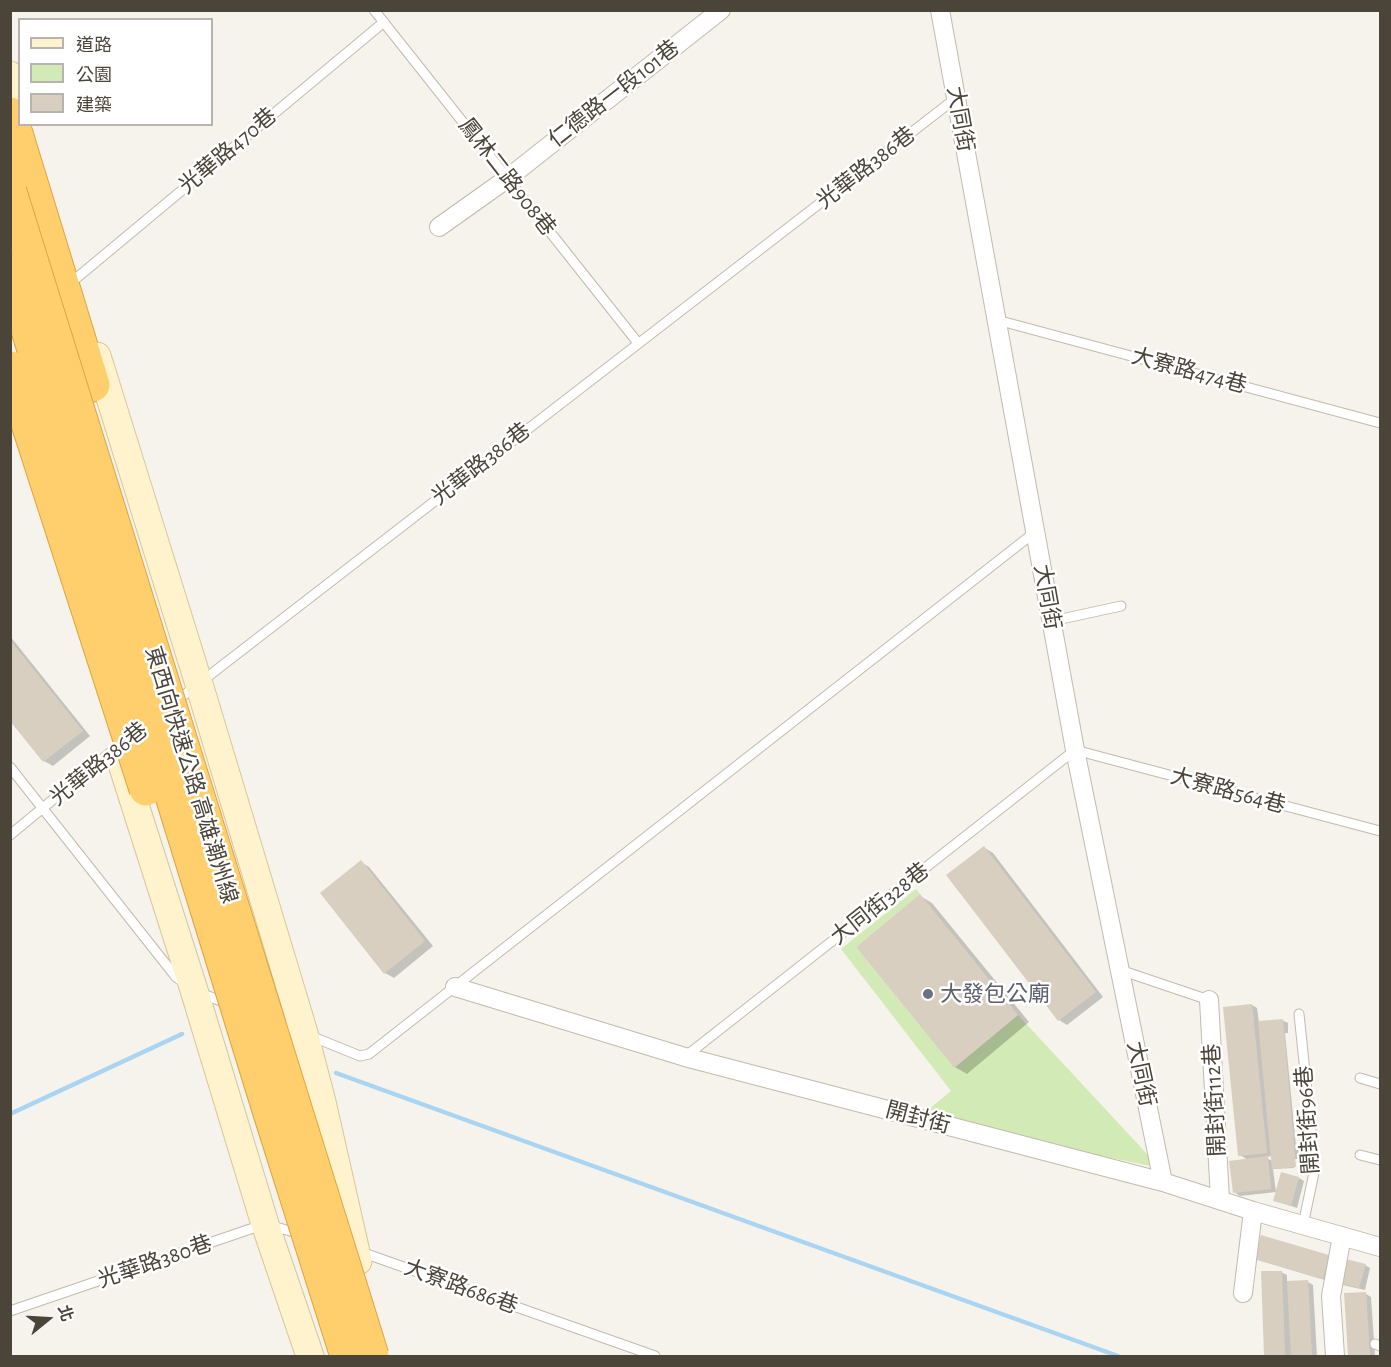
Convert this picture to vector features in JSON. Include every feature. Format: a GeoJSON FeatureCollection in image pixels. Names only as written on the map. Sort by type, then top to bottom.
{"type":"FeatureCollection","features":[{"type":"Feature","properties":{"kind":"highway"},"geometry":{"type":"LineString","coordinates":[[10,114],[240,868],[346,1248]]}},
{"type":"Feature","properties":{"kind":"highway","name":"東西向快速公路 高雄潮州線"},"geometry":{"type":"LineString","coordinates":[[10,192],[346,1248],[372,1356]]}},
{"type":"Feature","properties":{"kind":"highway","name":"東西向快速公路 高雄潮州線"},"geometry":{"type":"LineString","coordinates":[[10,272],[347,1356]]}},
{"type":"Feature","properties":{"kind":"highway"},"geometry":{"type":"LineString","coordinates":[[10,368],[181,896],[338,1356]]}},
{"type":"Feature","properties":{"kind":"main road"},"geometry":{"type":"LineString","coordinates":[[10,75],[18,99]]}},
{"type":"Feature","properties":{"kind":"main road"},"geometry":{"type":"LineString","coordinates":[[27,126],[304,1033],[322,1102],[346,1248],[387,1356]]}},
{"type":"Feature","properties":{"kind":"main road"},"geometry":{"type":"LineString","coordinates":[[10,417],[125,740],[194,990],[266,1224],[310,1356]]}},
{"type":"Feature","properties":{"kind":"street","name":"仁德路一段101巷"},"geometry":{"type":"LineString","coordinates":[[439,227],[508,178],[721,10]]}},
{"type":"Feature","properties":{"kind":"street","name":"大同街"},"geometry":{"type":"LineString","coordinates":[[939,10],[1075,750],[1163,1182]]}},
{"type":"Feature","properties":{"kind":"street","name":"開封街"},"geometry":{"type":"LineString","coordinates":[[455,987],[685,1057],[1163,1182],[1253,1211],[1380,1247]]}},
{"type":"Feature","properties":{"kind":"street","name":"開封街112巷"},"geometry":{"type":"LineString","coordinates":[[1209,1000],[1220,1199]]}},
{"type":"Feature","properties":{"kind":"street"},"geometry":{"type":"LineString","coordinates":[[1243,1293],[1253,1211]]}},
{"type":"Feature","properties":{"kind":"street"},"geometry":{"type":"LineString","coordinates":[[1335,1356],[1331,1296],[1342,1236]]}},
{"type":"Feature","properties":{"kind":"lane","name":"鳳林二路908巷"},"geometry":{"type":"LineString","coordinates":[[375,10],[639,343]]}},
{"type":"Feature","properties":{"kind":"lane","name":"光華路470巷"},"geometry":{"type":"LineString","coordinates":[[73,281],[384,22]]}},
{"type":"Feature","properties":{"kind":"lane","name":"光華路386巷"},"geometry":{"type":"LineString","coordinates":[[162,712],[956,98]]}},
{"type":"Feature","properties":{"kind":"lane","name":"大寮路474巷"},"geometry":{"type":"LineString","coordinates":[[997,320],[1380,423]]}},
{"type":"Feature","properties":{"kind":"lane"},"geometry":{"type":"LineString","coordinates":[[260,1016],[360,1056],[369,1054],[1035,532]]}},
{"type":"Feature","properties":{"kind":"lane"},"geometry":{"type":"LineString","coordinates":[[1052,621],[1121,606]]}},
{"type":"Feature","properties":{"kind":"lane","name":"光華路386巷"},"geometry":{"type":"LineString","coordinates":[[144,726],[153,719]]}},
{"type":"Feature","properties":{"kind":"lane","name":"光華路386巷"},"geometry":{"type":"LineString","coordinates":[[10,835],[125,740]]}},
{"type":"Feature","properties":{"kind":"lane","name":"大寮路564巷"},"geometry":{"type":"LineString","coordinates":[[1075,750],[1380,831]]}},
{"type":"Feature","properties":{"kind":"lane","name":"大同街328巷"},"geometry":{"type":"LineString","coordinates":[[685,1057],[1075,750]]}},
{"type":"Feature","properties":{"kind":"lane"},"geometry":{"type":"LineString","coordinates":[[10,767],[176,977],[194,990],[249,1011]]}},
{"type":"Feature","properties":{"kind":"lane"},"geometry":{"type":"LineString","coordinates":[[1119,970],[1209,1000]]}},
{"type":"Feature","properties":{"kind":"lane","name":"開封街96巷"},"geometry":{"type":"LineString","coordinates":[[1299,1014],[1315,1168],[1303,1225]]}},
{"type":"Feature","properties":{"kind":"lane"},"geometry":{"type":"LineString","coordinates":[[1360,1078],[1380,1084]]}},
{"type":"Feature","properties":{"kind":"lane"},"geometry":{"type":"LineString","coordinates":[[1360,1155],[1380,1160]]}},
{"type":"Feature","properties":{"kind":"lane","name":"大寮路686巷"},"geometry":{"type":"LineString","coordinates":[[266,1224],[346,1248],[655,1356]]}},
{"type":"Feature","properties":{"kind":"lane","name":"光華路380巷"},"geometry":{"type":"LineString","coordinates":[[10,1311],[266,1224]]}},
{"type":"Feature","properties":{"kind":"green space"},"geometry":{"type":"Polygon","coordinates":[[[916,889],[920,894],[856,947],[954,1068],[1018,1015],[1160,1168],[918,1118],[951,1091],[841,949],[916,889]]]}},
{"type":"Feature","properties":{"kind":"building"},"geometry":{"type":"Polygon","coordinates":[[[10,640],[83,731],[43,762],[10,721],[10,640]]]}},
{"type":"Feature","properties":{"kind":"building"},"geometry":{"type":"Polygon","coordinates":[[[984,846],[1096,992],[1058,1021],[946,875],[984,846]]]}},
{"type":"Feature","properties":{"kind":"building"},"geometry":{"type":"Polygon","coordinates":[[[361,860],[425,941],[384,974],[320,893],[361,860]]]}},
{"type":"Feature","properties":{"kind":"building","name":"大發包公廟"},"geometry":{"type":"Polygon","coordinates":[[[920,894],[1018,1015],[954,1068],[856,947],[920,894]]]}},
{"type":"Feature","properties":{"kind":"building"},"geometry":{"type":"Polygon","coordinates":[[[1252,1004],[1267,1153],[1238,1156],[1223,1007],[1252,1004]]]}},
{"type":"Feature","properties":{"kind":"building"},"geometry":{"type":"Polygon","coordinates":[[[1283,1019],[1296,1167],[1272,1169],[1258,1021],[1283,1019]]]}},
{"type":"Feature","properties":{"kind":"building"},"geometry":{"type":"Polygon","coordinates":[[[1268,1156],[1271,1189],[1233,1193],[1229,1161],[1268,1156]]]}},
{"type":"Feature","properties":{"kind":"building"},"geometry":{"type":"Polygon","coordinates":[[[1281,1172],[1299,1177],[1291,1206],[1273,1201],[1281,1172]]]}},
{"type":"Feature","properties":{"kind":"building"},"geometry":{"type":"Polygon","coordinates":[[[1261,1235],[1329,1255],[1323,1279],[1254,1259],[1261,1235]]]}},
{"type":"Feature","properties":{"kind":"building"},"geometry":{"type":"Polygon","coordinates":[[[1342,1258],[1366,1264],[1359,1288],[1336,1282],[1342,1258]]]}},
{"type":"Feature","properties":{"kind":"building"},"geometry":{"type":"Polygon","coordinates":[[[1261,1271],[1282,1271],[1285,1356],[1264,1356],[1261,1271]]]}},
{"type":"Feature","properties":{"kind":"building"},"geometry":{"type":"Polygon","coordinates":[[[1308,1280],[1312,1356],[1291,1356],[1287,1281],[1308,1280]]]}},
{"type":"Feature","properties":{"kind":"building"},"geometry":{"type":"Polygon","coordinates":[[[1366,1292],[1370,1356],[1348,1356],[1344,1293],[1366,1292]]]}},
{"type":"Feature","properties":{"kind":"waterway"},"geometry":{"type":"LineString","coordinates":[[10,1114],[182,1034]]}},
{"type":"Feature","properties":{"kind":"waterway"},"geometry":{"type":"LineString","coordinates":[[336,1073],[1118,1356]]}},
{"type":"Feature","properties":{"kind":"place","name":"大發包公廟"},"geometry":{"type":"Point","coordinates":[928,994]}}]}
